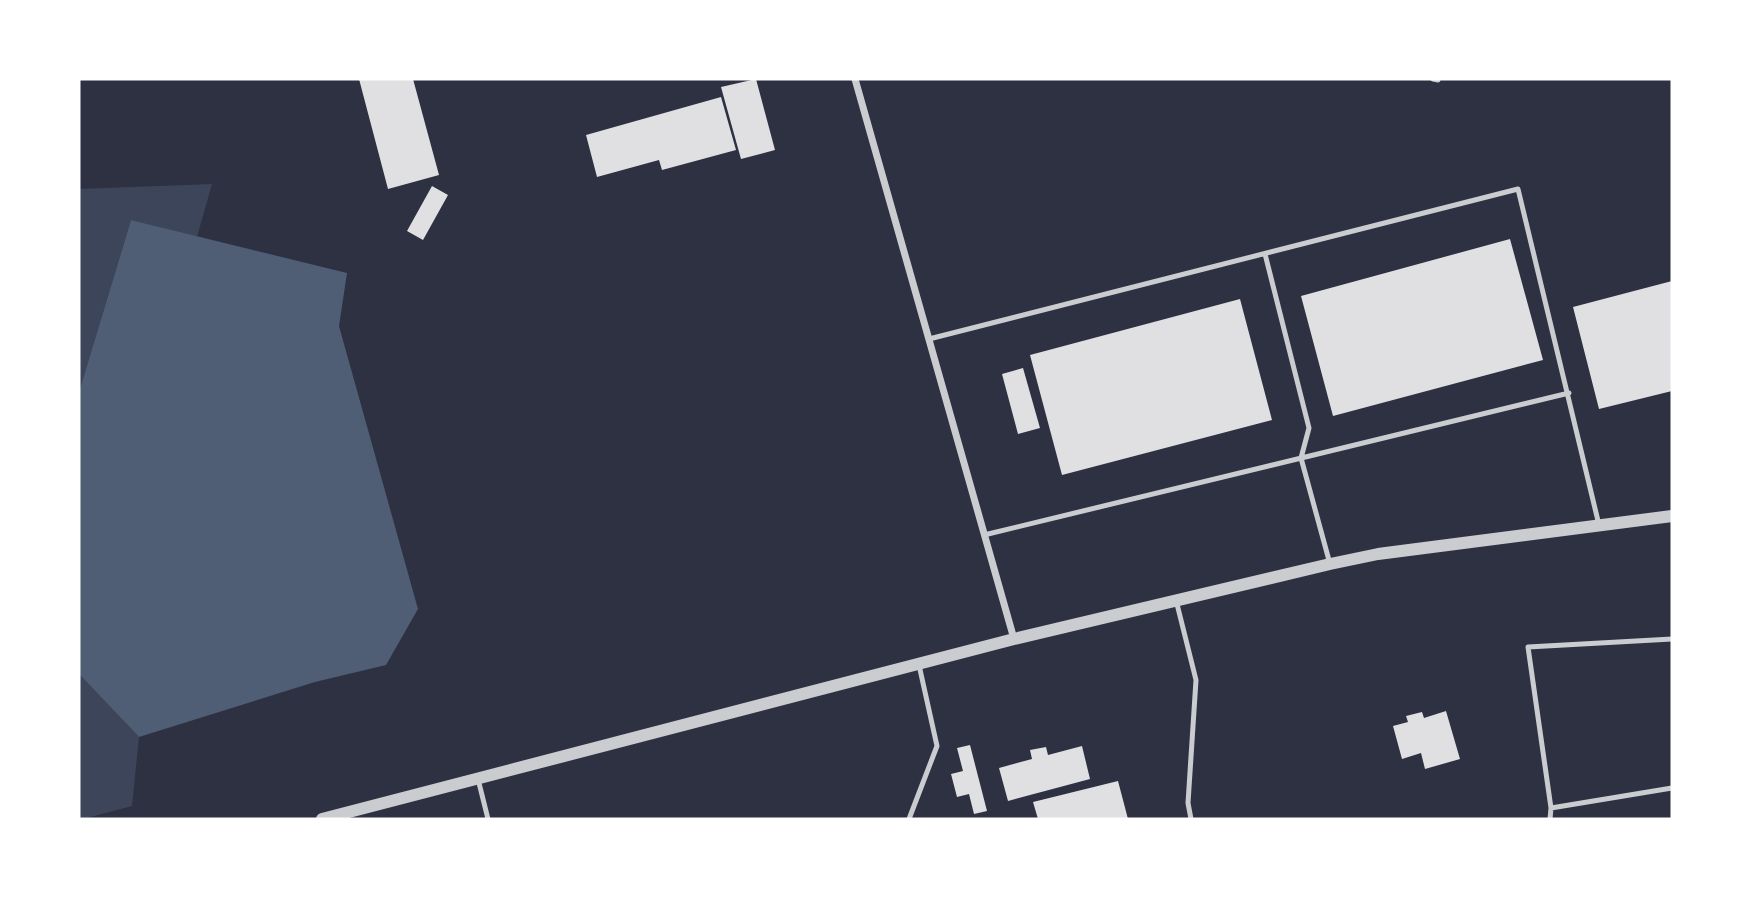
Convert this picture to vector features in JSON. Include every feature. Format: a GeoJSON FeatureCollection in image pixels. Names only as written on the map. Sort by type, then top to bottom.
{"type":"FeatureCollection","features":[{"type":"Feature","properties":{"kind":"street"},"geometry":{"type":"LineString","coordinates":[[855,79],[1014,639]]}},
{"type":"Feature","properties":{"kind":"street"},"geometry":{"type":"LineString","coordinates":[[322,819],[1014,639],[1330,564],[1378,554],[1672,516]]}},
{"type":"Feature","properties":{"kind":"lane"},"geometry":{"type":"LineString","coordinates":[[929,338],[1518,189],[1599,525]]}},
{"type":"Feature","properties":{"kind":"lane"},"geometry":{"type":"LineString","coordinates":[[1265,254],[1309,428],[1301,458],[1330,564]]}},
{"type":"Feature","properties":{"kind":"lane"},"geometry":{"type":"LineString","coordinates":[[984,535],[1569,393]]}},
{"type":"Feature","properties":{"kind":"lane"},"geometry":{"type":"LineString","coordinates":[[1176,600],[1196,680],[1188,803],[1191,819]]}},
{"type":"Feature","properties":{"kind":"lane"},"geometry":{"type":"LineString","coordinates":[[1550,819],[1551,808],[1528,647],[1672,639]]}},
{"type":"Feature","properties":{"kind":"lane"},"geometry":{"type":"LineString","coordinates":[[909,819],[937,746],[918,664]]}},
{"type":"Feature","properties":{"kind":"lane"},"geometry":{"type":"LineString","coordinates":[[478,779],[488,819]]}},
{"type":"Feature","properties":{"kind":"lane"},"geometry":{"type":"LineString","coordinates":[[1551,808],[1672,788]]}},
{"type":"Feature","properties":{"kind":"shaded area"},"geometry":{"type":"Polygon","coordinates":[[[212,184],[197,237],[131,220],[79,392],[79,189],[212,184]]]}},
{"type":"Feature","properties":{"kind":"shaded area"},"geometry":{"type":"Polygon","coordinates":[[[131,220],[347,273],[339,326],[418,609],[386,665],[315,682],[139,737],[79,674],[79,392],[131,220]]]}},
{"type":"Feature","properties":{"kind":"shaded area"},"geometry":{"type":"Polygon","coordinates":[[[79,674],[139,737],[132,806],[83,819],[79,819],[79,674]]]}},
{"type":"Feature","properties":{"kind":"building"},"geometry":{"type":"Polygon","coordinates":[[[359,79],[413,79],[439,175],[388,189],[359,79]]]}},
{"type":"Feature","properties":{"kind":"building"},"geometry":{"type":"Polygon","coordinates":[[[756,79],[775,150],[741,159],[721,87],[756,79]]]}},
{"type":"Feature","properties":{"kind":"building"},"geometry":{"type":"Polygon","coordinates":[[[721,97],[736,150],[662,170],[659,160],[597,177],[586,135],[721,97]]]}},
{"type":"Feature","properties":{"kind":"building"},"geometry":{"type":"Polygon","coordinates":[[[432,186],[448,195],[423,240],[407,231],[432,186]]]}},
{"type":"Feature","properties":{"kind":"building"},"geometry":{"type":"Polygon","coordinates":[[[1510,239],[1543,360],[1333,416],[1301,296],[1510,239]]]}},
{"type":"Feature","properties":{"kind":"building"},"geometry":{"type":"Polygon","coordinates":[[[1672,281],[1672,391],[1599,409],[1573,307],[1672,281]]]}},
{"type":"Feature","properties":{"kind":"building"},"geometry":{"type":"Polygon","coordinates":[[[1240,299],[1272,420],[1062,475],[1030,355],[1240,299]]]}},
{"type":"Feature","properties":{"kind":"building"},"geometry":{"type":"Polygon","coordinates":[[[1023,368],[1040,428],[1018,434],[1002,374],[1023,368]]]}},
{"type":"Feature","properties":{"kind":"building"},"geometry":{"type":"Polygon","coordinates":[[[1446,711],[1460,759],[1425,769],[1421,753],[1402,759],[1393,726],[1408,722],[1406,716],[1422,712],[1424,718],[1446,711]]]}},
{"type":"Feature","properties":{"kind":"building"},"geometry":{"type":"Polygon","coordinates":[[[970,745],[987,811],[974,814],[969,794],[957,797],[951,774],[963,771],[957,748],[970,745]]]}},
{"type":"Feature","properties":{"kind":"building"},"geometry":{"type":"Polygon","coordinates":[[[1082,746],[1090,779],[1008,801],[999,768],[1032,759],[1030,750],[1046,747],[1048,755],[1082,746]]]}},
{"type":"Feature","properties":{"kind":"building"},"geometry":{"type":"Polygon","coordinates":[[[1118,781],[1128,819],[1038,819],[1033,802],[1118,781]]]}}]}
